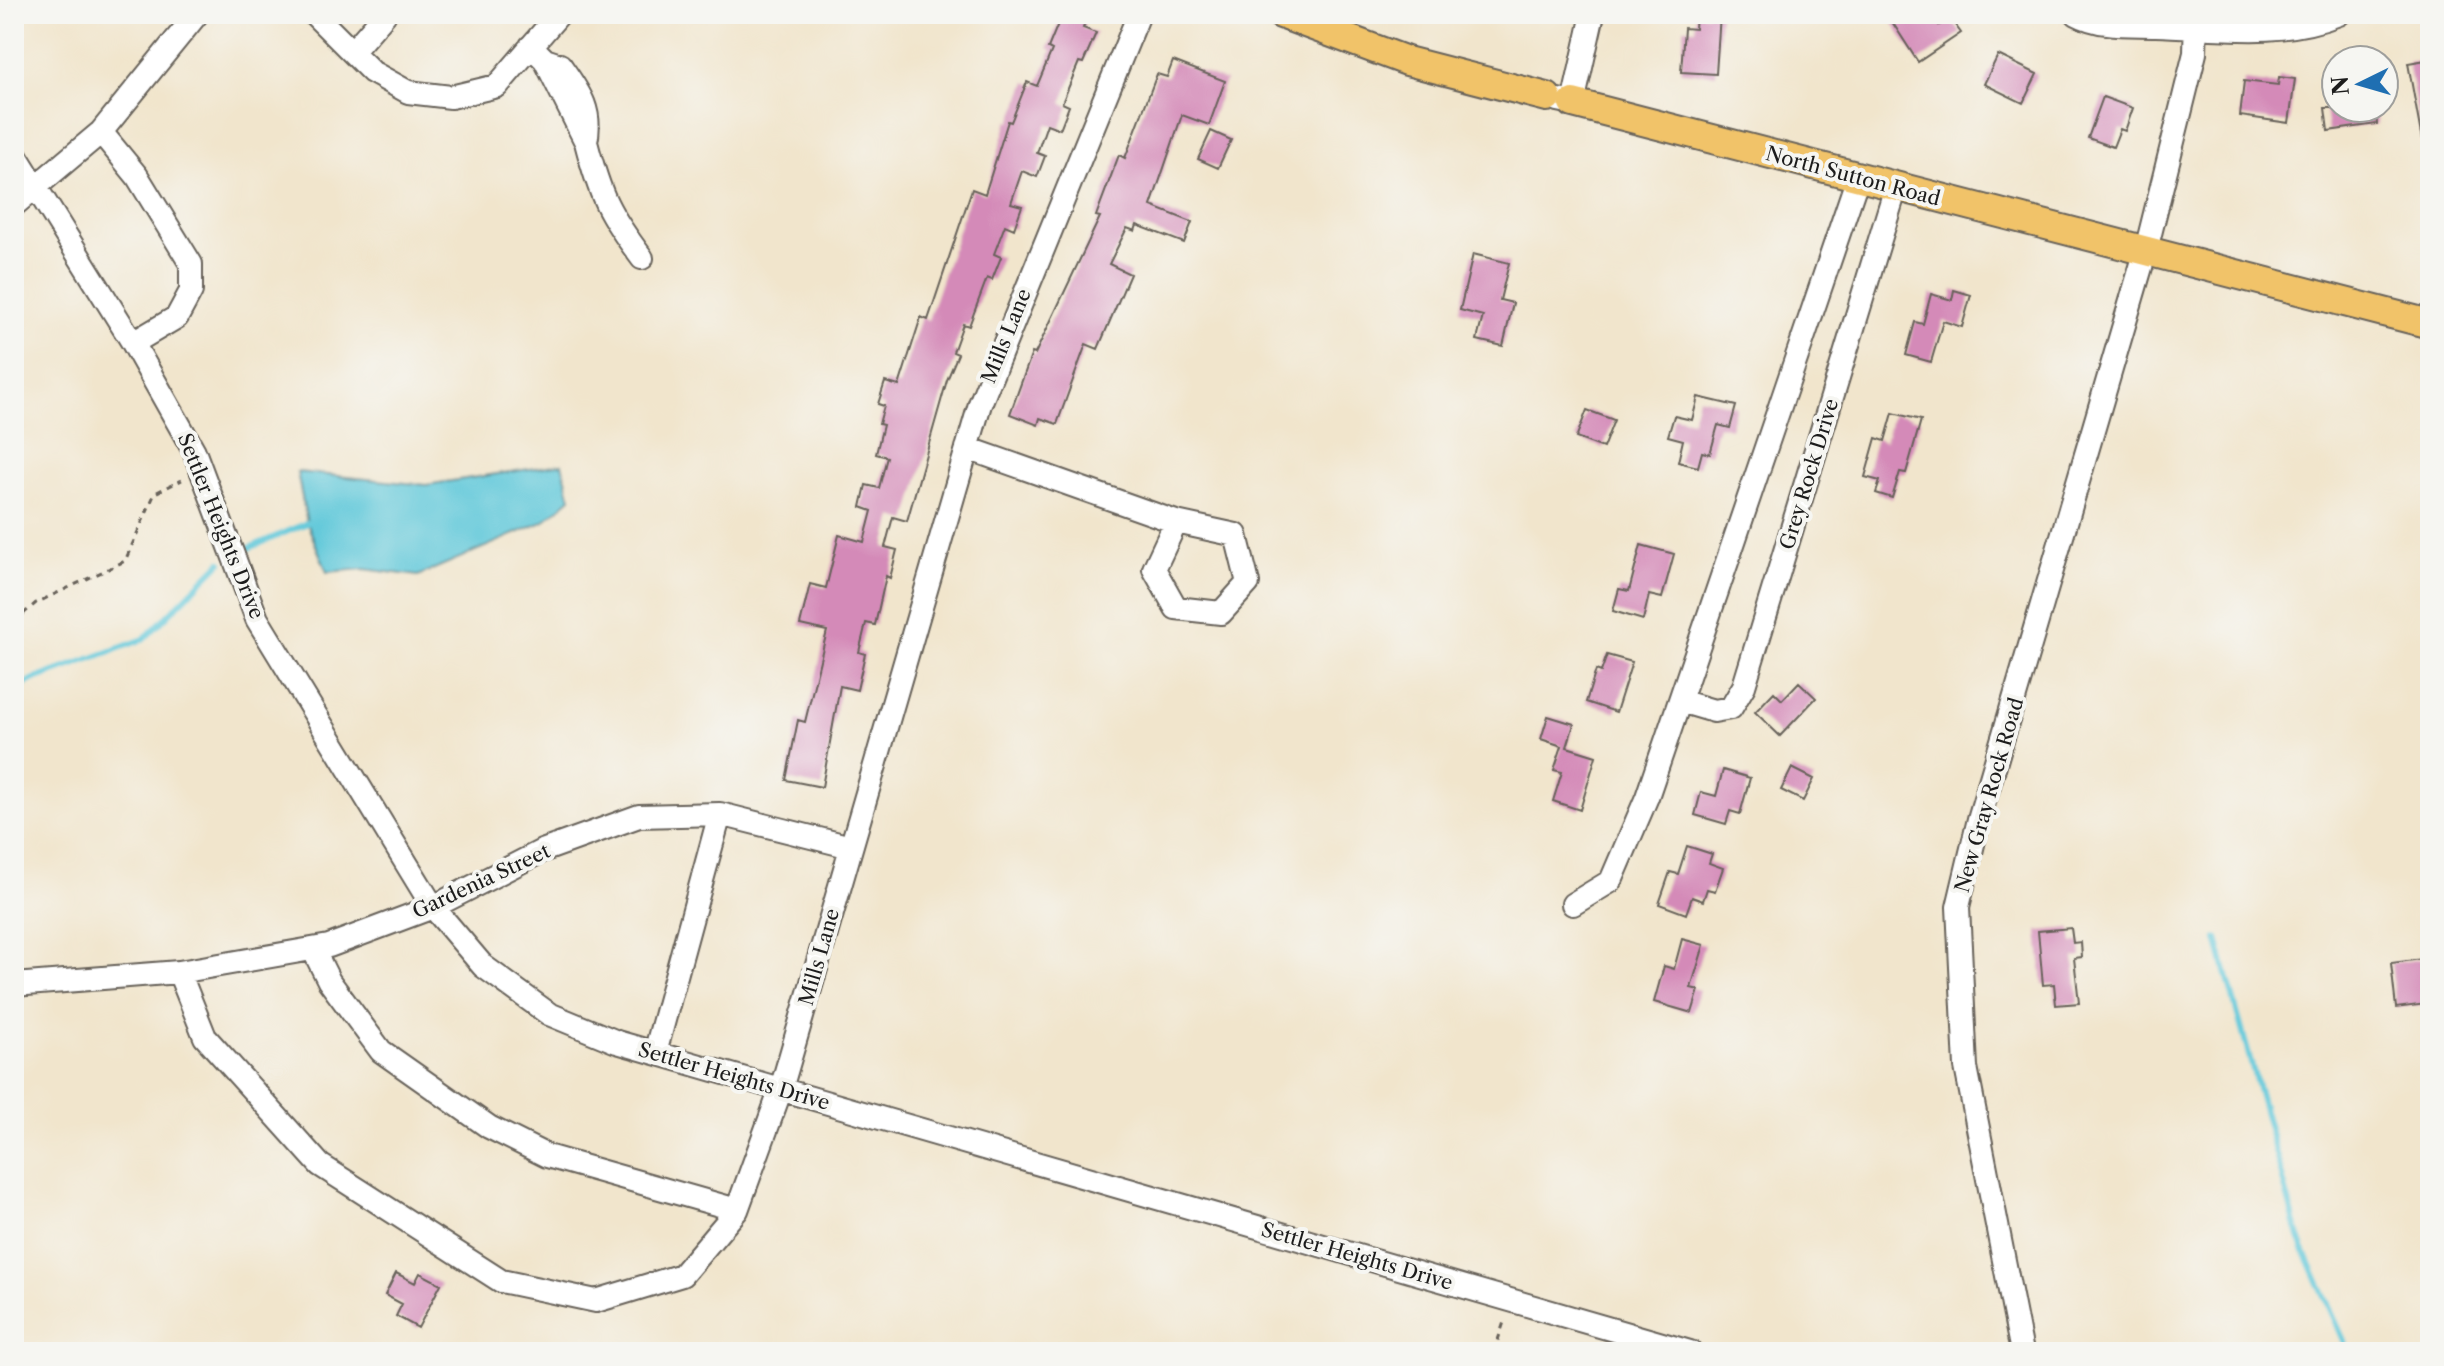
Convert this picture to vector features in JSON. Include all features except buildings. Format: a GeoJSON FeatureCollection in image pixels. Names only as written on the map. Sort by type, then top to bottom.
{"type":"FeatureCollection","features":[{"type":"Feature","properties":{"kind":"main road","name":"North Sutton Road"},"geometry":{"type":"LineString","coordinates":[[1281,14],[1397,58],[2430,324]]}},
{"type":"Feature","properties":{"kind":"street"},"geometry":{"type":"LineString","coordinates":[[14,205],[36,190],[101,132],[197,14]]}},
{"type":"Feature","properties":{"kind":"street"},"geometry":{"type":"LineString","coordinates":[[314,14],[372,72],[408,92],[451,97],[497,86],[538,53],[559,14]]}},
{"type":"Feature","properties":{"kind":"street"},"geometry":{"type":"LineString","coordinates":[[352,52],[385,14]]}},
{"type":"Feature","properties":{"kind":"street","name":"Mills Lane"},"geometry":{"type":"LineString","coordinates":[[179,972],[205,1037],[320,1165],[501,1281],[596,1301],[682,1275],[737,1210],[781,1089],[980,404],[1139,14]]}},
{"type":"Feature","properties":{"kind":"street"},"geometry":{"type":"LineString","coordinates":[[1560,100],[1593,14]]}},
{"type":"Feature","properties":{"kind":"street"},"geometry":{"type":"LineString","coordinates":[[2077,14],[2117,25],[2196,21],[2262,31],[2314,24],[2339,14]]}},
{"type":"Feature","properties":{"kind":"street","name":"New Gray Rock Road"},"geometry":{"type":"LineString","coordinates":[[2022,1352],[1966,1067],[1958,907],[1979,819],[2146,250],[2195,53],[2196,21]]}},
{"type":"Feature","properties":{"kind":"street"},"geometry":{"type":"LineString","coordinates":[[538,53],[576,102],[578,130],[586,142],[599,192],[611,217],[642,258]]}},
{"type":"Feature","properties":{"kind":"street"},"geometry":{"type":"LineString","coordinates":[[101,132],[137,176],[191,264],[191,291],[177,317],[133,343]]}},
{"type":"Feature","properties":{"kind":"street"},"geometry":{"type":"LineString","coordinates":[[14,152],[36,190]]}},
{"type":"Feature","properties":{"kind":"street"},"geometry":{"type":"LineString","coordinates":[[1573,904],[1611,881],[1647,797],[1858,177]]}},
{"type":"Feature","properties":{"kind":"street","name":"Grey Rock Drive"},"geometry":{"type":"LineString","coordinates":[[1680,701],[1714,711],[1731,708],[1744,686],[1896,187]]}},
{"type":"Feature","properties":{"kind":"street","name":"Settler Heights Drive"},"geometry":{"type":"LineString","coordinates":[[36,190],[133,343],[194,451],[257,619],[433,907],[483,966],[549,1014],[617,1042],[1690,1352]]}},
{"type":"Feature","properties":{"kind":"street"},"geometry":{"type":"LineString","coordinates":[[967,448],[1176,522],[1236,535],[1248,583],[1221,613],[1176,608],[1154,569],[1176,522]]}},
{"type":"Feature","properties":{"kind":"street"},"geometry":{"type":"LineString","coordinates":[[655,1053],[720,814]]}},
{"type":"Feature","properties":{"kind":"street","name":"Gardenia Street"},"geometry":{"type":"LineString","coordinates":[[14,985],[179,972],[313,949],[433,907],[542,851],[639,816],[720,814],[851,847]]}},
{"type":"Feature","properties":{"kind":"street"},"geometry":{"type":"LineString","coordinates":[[313,949],[329,981],[381,1051],[489,1127],[547,1156],[737,1210]]}},
{"type":"Feature","properties":{"kind":"path"},"geometry":{"type":"LineString","coordinates":[[14,622],[36,603],[119,567],[131,553],[155,493],[201,475]]}},
{"type":"Feature","properties":{"kind":"path"},"geometry":{"type":"LineString","coordinates":[[1494,1352],[1511,1300]]}},
{"type":"Feature","properties":{"kind":"water"},"geometry":{"type":"Polygon","coordinates":[[[562,464],[571,498],[543,522],[418,576],[364,569],[327,572],[307,523],[297,472],[426,485],[562,464]]]}},
{"type":"Feature","properties":{"kind":"waterway"},"geometry":{"type":"LineString","coordinates":[[247,549],[307,523]]}},
{"type":"Feature","properties":{"kind":"waterway"},"geometry":{"type":"LineString","coordinates":[[14,691],[32,680],[144,639],[221,562]]}},
{"type":"Feature","properties":{"kind":"waterway"},"geometry":{"type":"LineString","coordinates":[[2217,939],[2299,1238],[2349,1352]]}}]}
